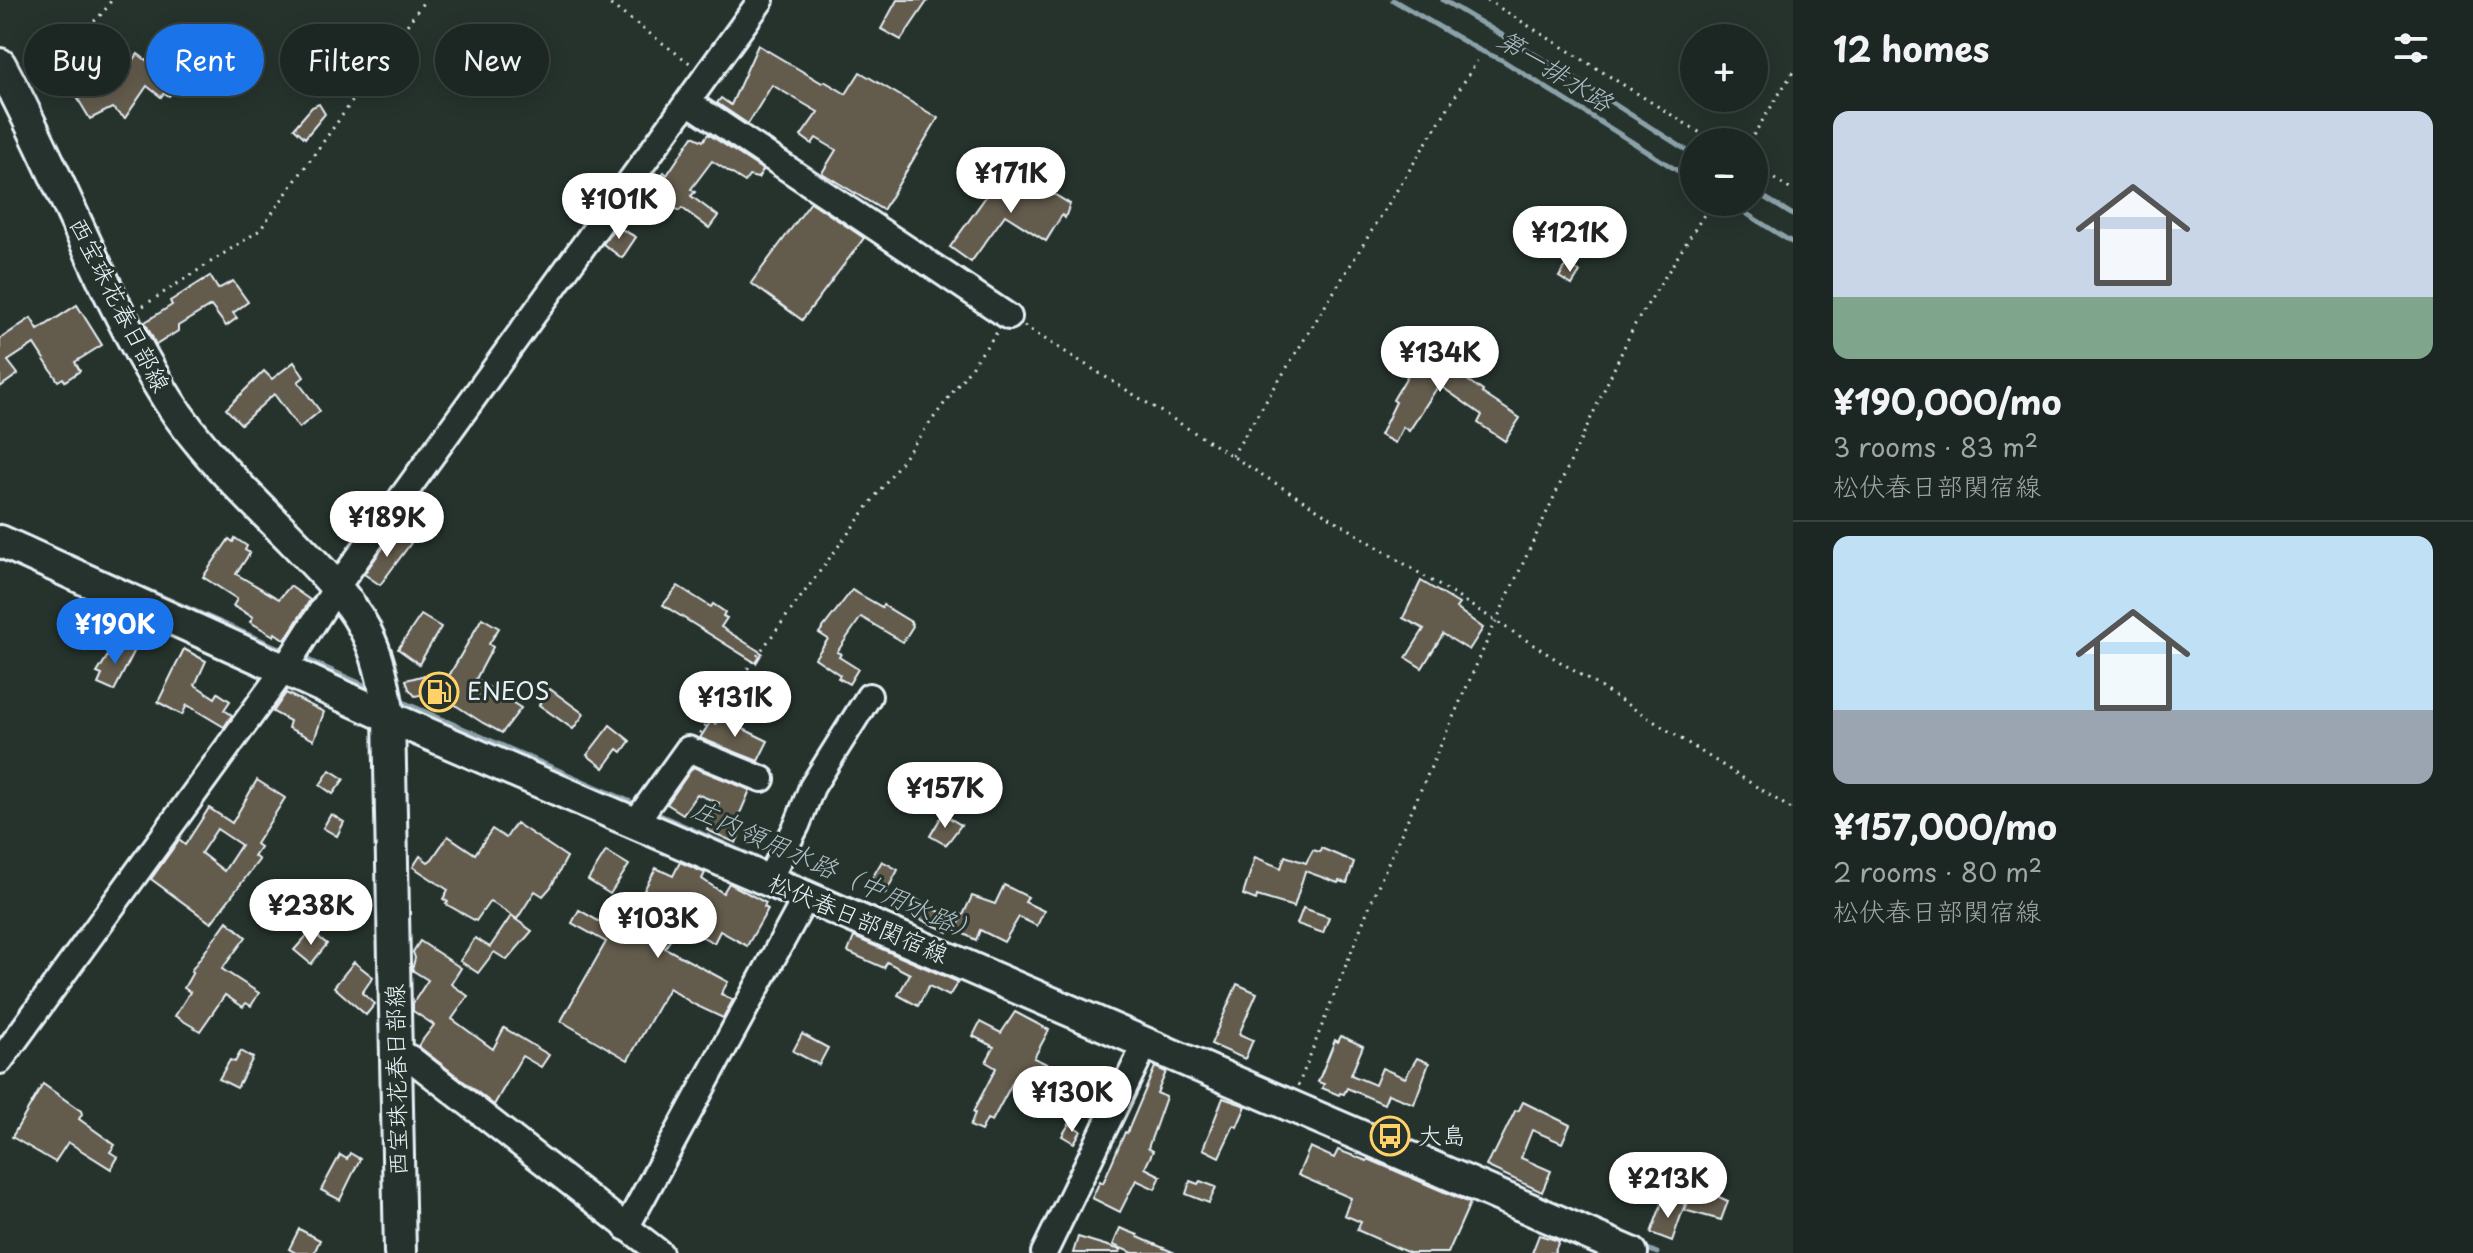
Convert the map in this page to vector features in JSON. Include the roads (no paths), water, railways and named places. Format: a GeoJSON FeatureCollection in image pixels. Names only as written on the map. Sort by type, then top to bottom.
{"type":"FeatureCollection","features":[{"type":"Feature","properties":{"kind":"main road","name":"西宝珠花春日部線"},"geometry":{"type":"LineString","coordinates":[[4,71],[154,377],[223,470],[336,588],[369,638],[383,679],[389,717],[400,1253]]}},
{"type":"Feature","properties":{"kind":"main road","name":"松伏春日部関宿線"},"geometry":{"type":"LineString","coordinates":[[0,541],[283,671],[1632,1253]]}},
{"type":"Feature","properties":{"kind":"street"},"geometry":{"type":"LineString","coordinates":[[0,1061],[283,671],[336,588],[761,0]]}},
{"type":"Feature","properties":{"kind":"street"},"geometry":{"type":"LineString","coordinates":[[688,102],[1009,317]]}},
{"type":"Feature","properties":{"kind":"street"},"geometry":{"type":"LineString","coordinates":[[768,881],[797,825],[812,787],[869,696]]}},
{"type":"Feature","properties":{"kind":"street"},"geometry":{"type":"LineString","coordinates":[[635,823],[688,749],[762,779]]}},
{"type":"Feature","properties":{"kind":"street"},"geometry":{"type":"LineString","coordinates":[[626,1228],[806,897]]}},
{"type":"Feature","properties":{"kind":"street"},"geometry":{"type":"LineString","coordinates":[[1044,1253],[1146,1043]]}},
{"type":"Feature","properties":{"kind":"street"},"geometry":{"type":"LineString","coordinates":[[397,1053],[410,1058],[660,1253]]}},
{"type":"Feature","properties":{"kind":"waterway","name":"第一排水路"},"geometry":{"type":"LineString","coordinates":[[1393,0],[1502,60],[1680,172]]}},
{"type":"Feature","properties":{"kind":"waterway"},"geometry":{"type":"LineString","coordinates":[[1443,0],[1680,146]]}},
{"type":"Feature","properties":{"kind":"waterway"},"geometry":{"type":"LineString","coordinates":[[1768,200],[1793,215]]}},
{"type":"Feature","properties":{"kind":"waterway","name":"第一排水路"},"geometry":{"type":"LineString","coordinates":[[1750,216],[1793,243]]}},
{"type":"Feature","properties":{"kind":"waterway","name":"庄内領用水路（中用水路）"},"geometry":{"type":"LineString","coordinates":[[0,525],[288,652]]}},
{"type":"Feature","properties":{"kind":"waterway","name":"庄内領用水路（中用水路）"},"geometry":{"type":"LineString","coordinates":[[301,657],[373,689]]}},
{"type":"Feature","properties":{"kind":"waterway","name":"庄内領用水路（中用水路）"},"geometry":{"type":"LineString","coordinates":[[396,699],[640,806]]}},
{"type":"Feature","properties":{"kind":"waterway","name":"庄内領用水路（中用水路）"},"geometry":{"type":"LineString","coordinates":[[653,812],[768,863]]}},
{"type":"Feature","properties":{"kind":"waterway","name":"庄内領用水路（中用水路）"},"geometry":{"type":"LineString","coordinates":[[781,868],[962,948]]}},
{"type":"Feature","properties":{"kind":"waterway","name":"庄内領用水路（中用水路）"},"geometry":{"type":"LineString","coordinates":[[1641,1246],[1657,1253]]}},
{"type":"Feature","properties":{"kind":"place","name":"ENEOS"},"geometry":{"type":"Point","coordinates":[439,692]}},
{"type":"Feature","properties":{"kind":"place","name":"大島"},"geometry":{"type":"Point","coordinates":[1390,1136]}}]}
